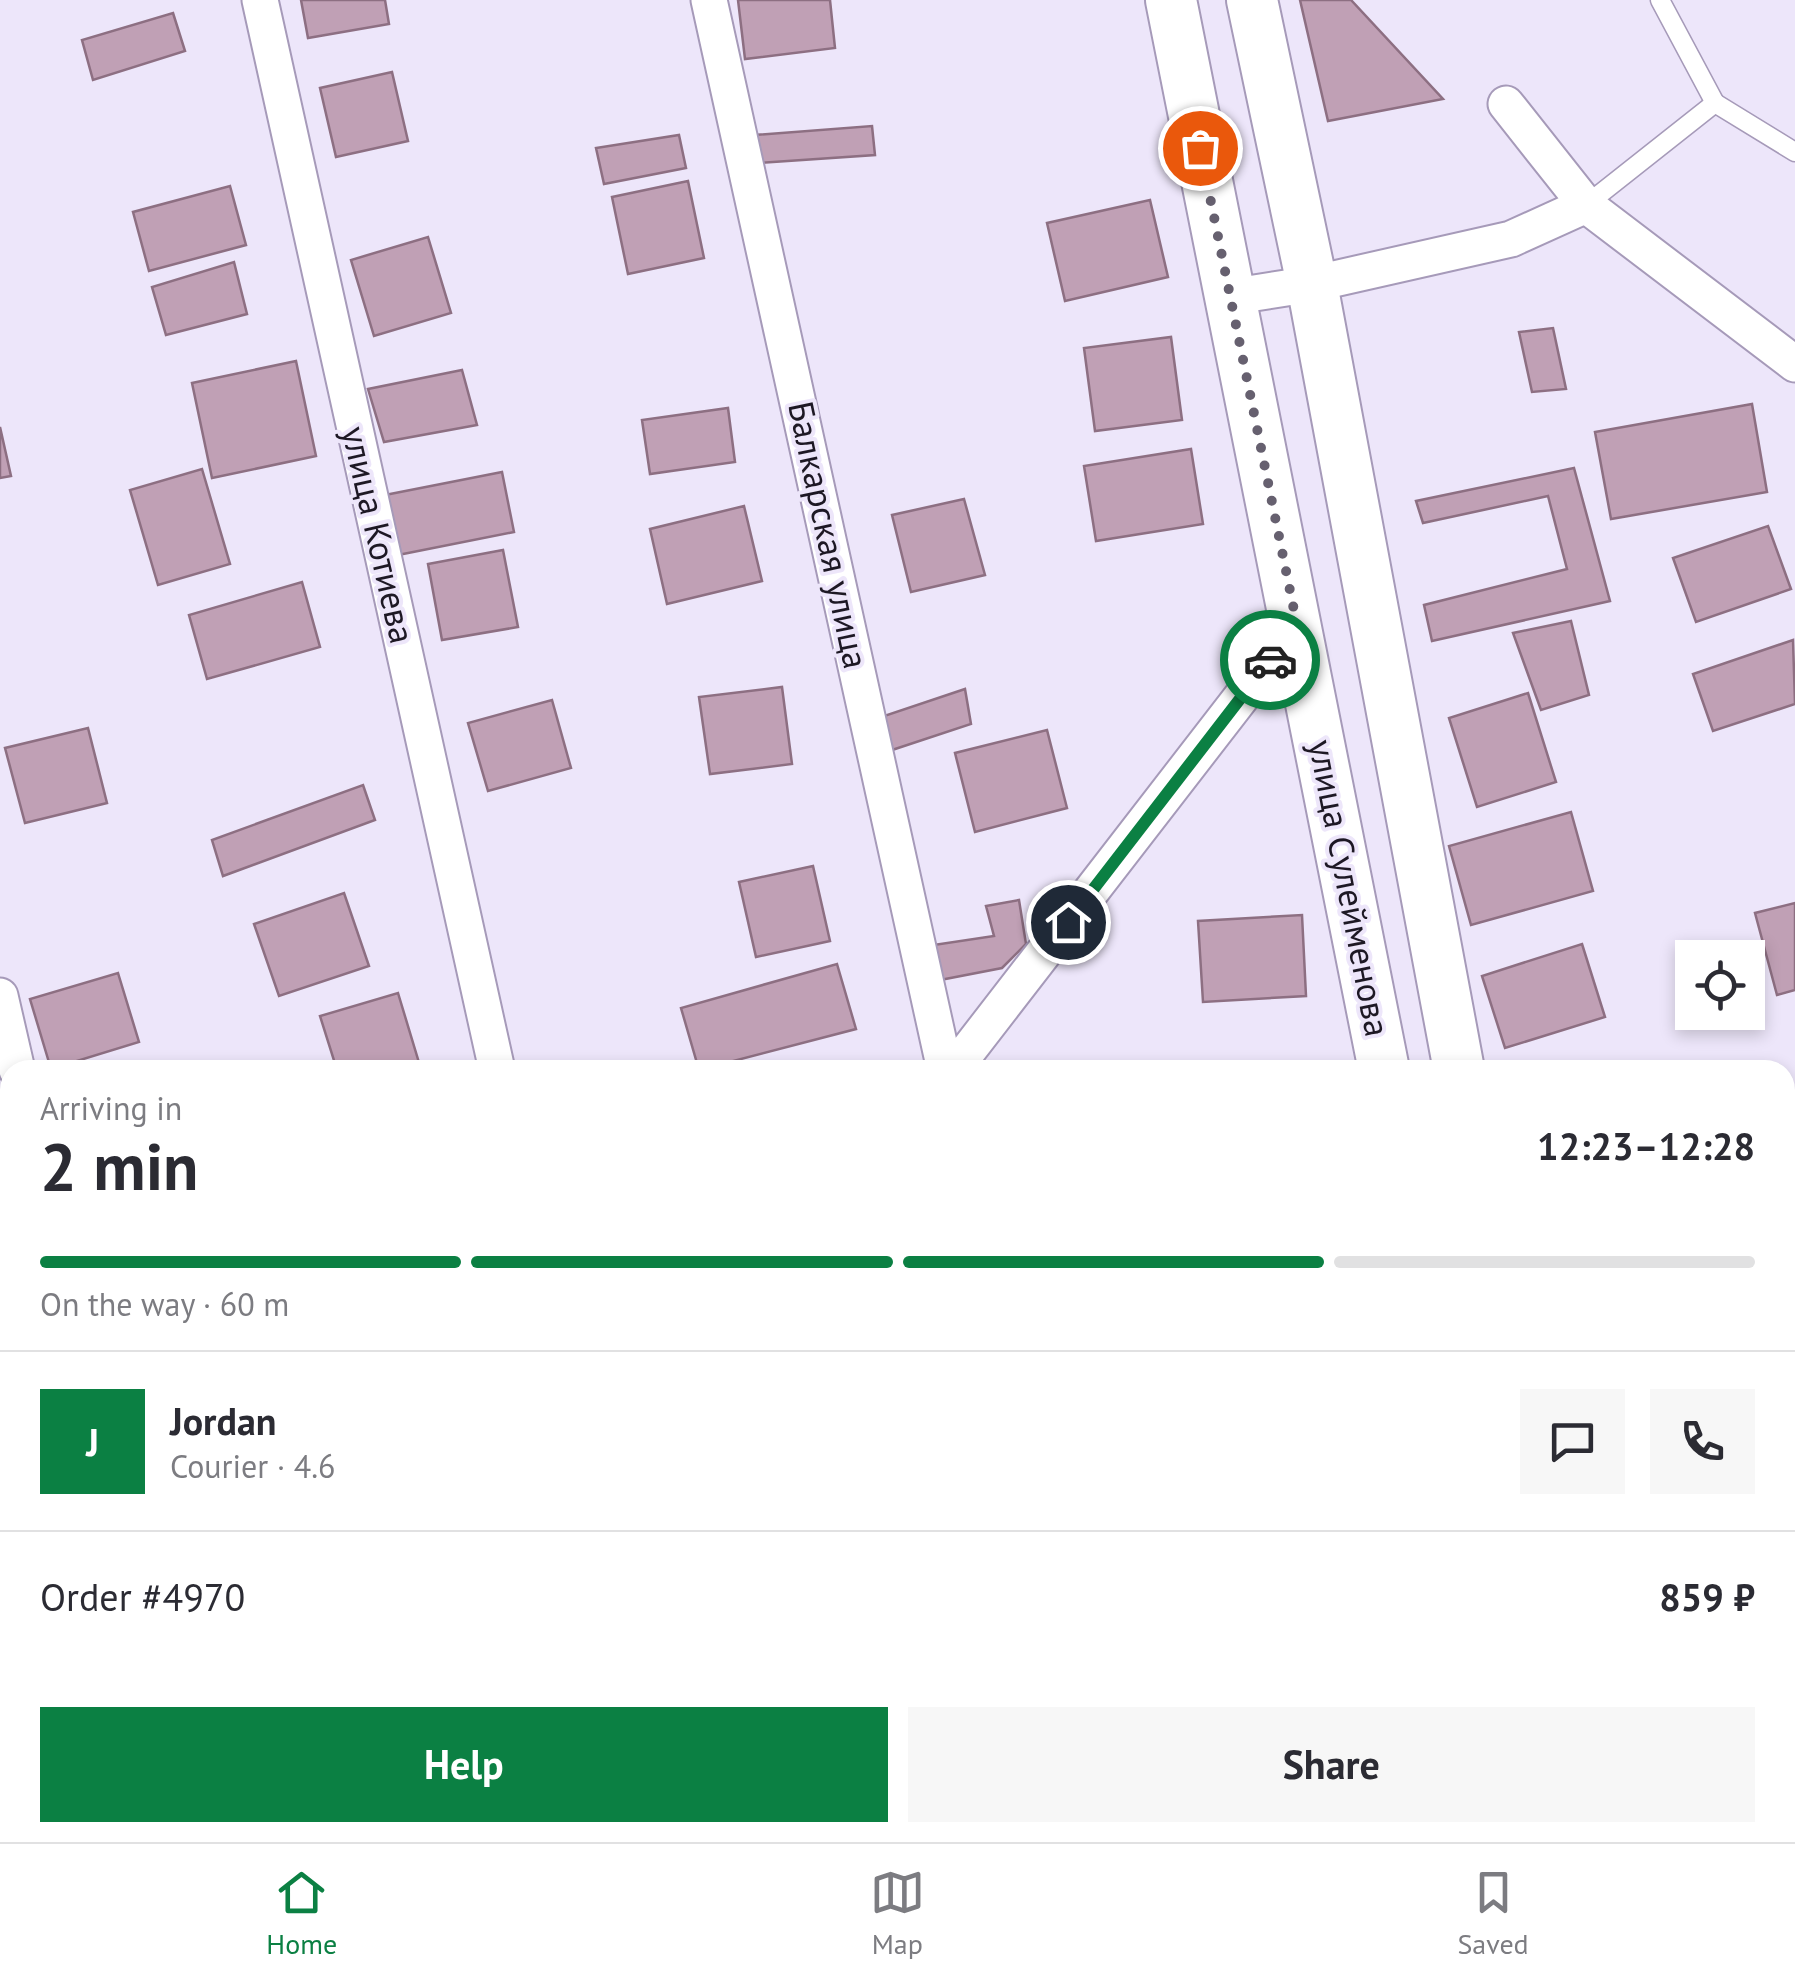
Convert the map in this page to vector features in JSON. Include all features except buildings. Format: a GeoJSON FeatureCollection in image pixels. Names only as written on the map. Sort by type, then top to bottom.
{"type":"FeatureCollection","features":[{"type":"Feature","properties":{"kind":"main road","name":"улица Сулейменова"},"geometry":{"type":"LineString","coordinates":[[1171,0],[1382,1060]]}},
{"type":"Feature","properties":{"kind":"main road","name":"улица Сулейменова"},"geometry":{"type":"LineString","coordinates":[[1252,0],[1312,284],[1456,1060]]}},
{"type":"Feature","properties":{"kind":"street","name":"улица Котиева"},"geometry":{"type":"LineString","coordinates":[[260,0],[495,1060]]}},
{"type":"Feature","properties":{"kind":"street","name":"Балкарская улица"},"geometry":{"type":"LineString","coordinates":[[710,0],[943,1060]]}},
{"type":"Feature","properties":{"kind":"street"},"geometry":{"type":"LineString","coordinates":[[1506,104],[1586,205],[1795,364]]}},
{"type":"Feature","properties":{"kind":"street"},"geometry":{"type":"LineString","coordinates":[[1229,297],[1312,284],[1511,239],[1586,205]]}},
{"type":"Feature","properties":{"kind":"street"},"geometry":{"type":"LineString","coordinates":[[961,1060],[1297,625]]}},
{"type":"Feature","properties":{"kind":"street"},"geometry":{"type":"LineString","coordinates":[[0,996],[14,1060]]}},
{"type":"Feature","properties":{"kind":"lane"},"geometry":{"type":"LineString","coordinates":[[1660,0],[1715,102],[1795,152]]}},
{"type":"Feature","properties":{"kind":"lane"},"geometry":{"type":"LineString","coordinates":[[1586,205],[1715,102]]}},
{"type":"Feature","properties":{"kind":"way so far"},"geometry":{"type":"LineString","coordinates":[[1200,148],[1297,625],[1270,660]]}},
{"type":"Feature","properties":{"kind":"route"},"geometry":{"type":"LineString","coordinates":[[1068,922],[1270,660]]}}]}
